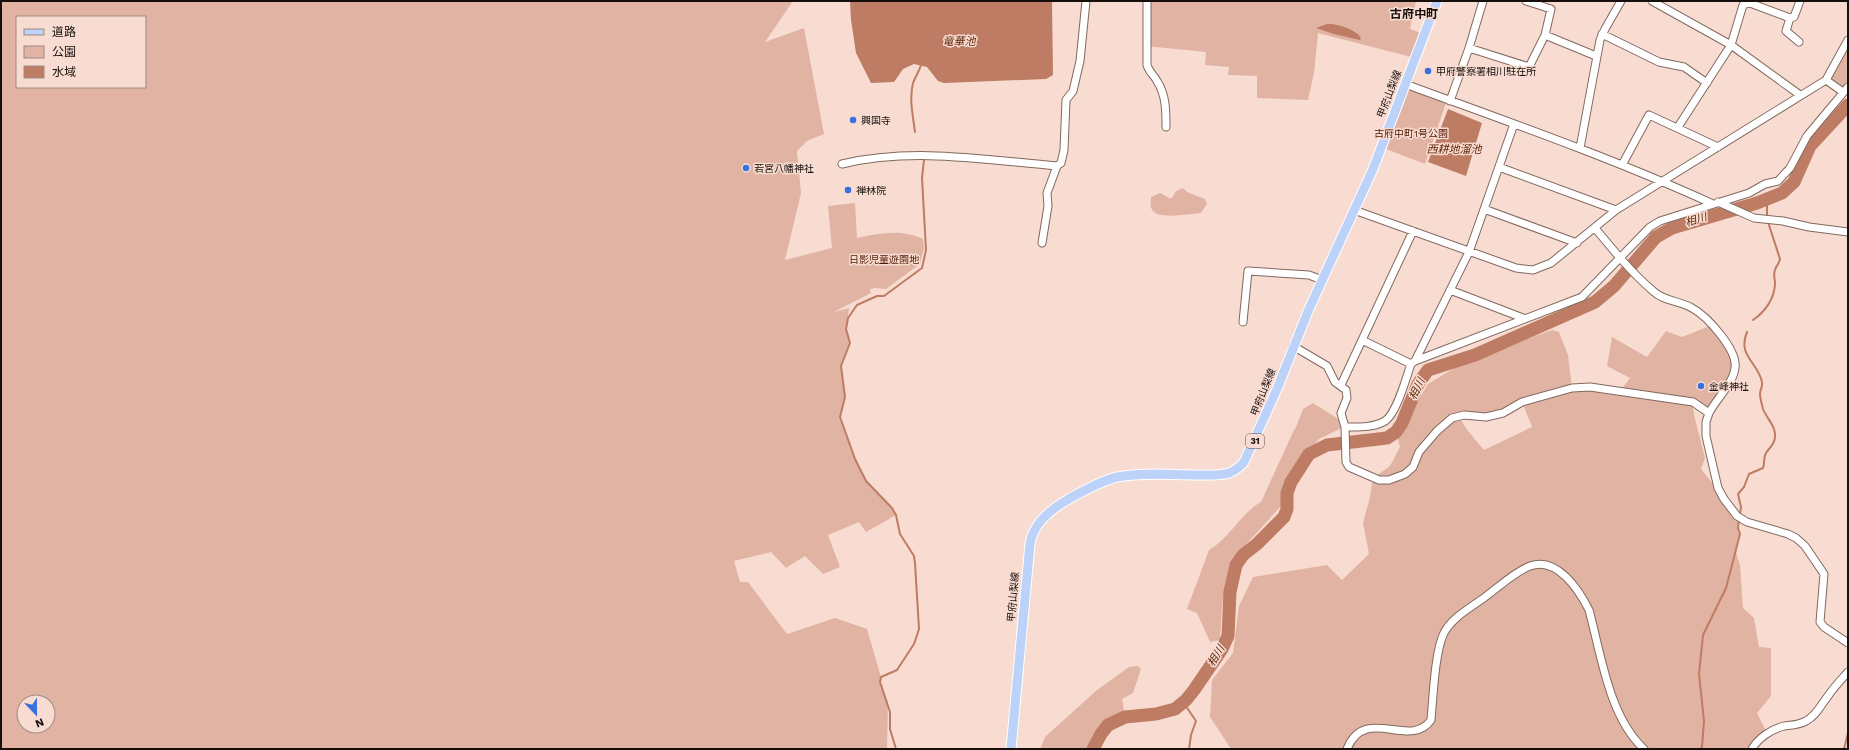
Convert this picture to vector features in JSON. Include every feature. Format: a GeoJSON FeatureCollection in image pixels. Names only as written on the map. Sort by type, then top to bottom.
{"type":"FeatureCollection","features":[{"type":"Feature","properties":{"kind":"main road","name":"甲府山梨線"},"geometry":{"type":"LineString","coordinates":[[1011,749],[1030,544],[1031,537],[1038,524],[1049,512],[1070,498],[1116,477],[1141,475],[1214,475],[1228,473],[1238,469],[1250,452],[1322,280],[1373,169],[1437,1]]}},
{"type":"Feature","properties":{"kind":"street"},"geometry":{"type":"LineString","coordinates":[[1042,243],[1048,206],[1047,193],[1057,166],[1061,163],[1064,150],[1066,100],[1073,91],[1080,61],[1086,1]]}},
{"type":"Feature","properties":{"kind":"street"},"geometry":{"type":"LineString","coordinates":[[1147,1],[1147,65],[1166,100],[1166,127]]}},
{"type":"Feature","properties":{"kind":"street"},"geometry":{"type":"LineString","coordinates":[[1450,101],[1469,48],[1483,1]]}},
{"type":"Feature","properties":{"kind":"street"},"geometry":{"type":"LineString","coordinates":[[1469,48],[1529,67],[1545,35],[1551,9],[1526,1]]}},
{"type":"Feature","properties":{"kind":"street"},"geometry":{"type":"LineString","coordinates":[[1580,148],[1596,56],[1602,34],[1621,1]]}},
{"type":"Feature","properties":{"kind":"street"},"geometry":{"type":"LineString","coordinates":[[1652,1],[1731,45],[1800,95]]}},
{"type":"Feature","properties":{"kind":"street"},"geometry":{"type":"LineString","coordinates":[[1799,42],[1786,31],[1790,18],[1794,17],[1800,1]]}},
{"type":"Feature","properties":{"kind":"street"},"geometry":{"type":"LineString","coordinates":[[1678,128],[1731,45],[1743,6],[1750,3],[1790,18]]}},
{"type":"Feature","properties":{"kind":"street"},"geometry":{"type":"LineString","coordinates":[[1602,34],[1659,62],[1684,67],[1706,83]]}},
{"type":"Feature","properties":{"kind":"street"},"geometry":{"type":"LineString","coordinates":[[1545,35],[1596,56]]}},
{"type":"Feature","properties":{"kind":"street"},"geometry":{"type":"LineString","coordinates":[[1354,210],[1516,268],[1533,270],[1551,263],[1616,210],[1826,80],[1848,40]]}},
{"type":"Feature","properties":{"kind":"street"},"geometry":{"type":"LineString","coordinates":[[1362,340],[1413,362],[1582,296],[1623,261],[1650,228],[1660,221],[1749,193],[1782,178],[1790,168],[1807,136],[1834,106],[1845,90],[1826,80]]}},
{"type":"Feature","properties":{"kind":"street"},"geometry":{"type":"LineString","coordinates":[[1405,84],[1622,164],[1743,214],[1809,227],[1848,232]]}},
{"type":"Feature","properties":{"kind":"street"},"geometry":{"type":"LineString","coordinates":[[1622,164],[1649,115],[1718,147]]}},
{"type":"Feature","properties":{"kind":"street"},"geometry":{"type":"LineString","coordinates":[[1344,427],[1366,427],[1378,424],[1389,417],[1413,362],[1469,252],[1514,124]]}},
{"type":"Feature","properties":{"kind":"street"},"geometry":{"type":"LineString","coordinates":[[842,164],[860,159],[925,154],[1057,166]]}},
{"type":"Feature","properties":{"kind":"street"},"geometry":{"type":"LineString","coordinates":[[1499,167],[1616,210]]}},
{"type":"Feature","properties":{"kind":"street"},"geometry":{"type":"LineString","coordinates":[[1484,209],[1577,243]]}},
{"type":"Feature","properties":{"kind":"street"},"geometry":{"type":"LineString","coordinates":[[1595,228],[1623,261],[1654,293],[1693,308],[1712,325],[1733,353],[1735,361],[1734,374],[1709,413],[1706,422],[1706,436],[1718,488],[1724,499],[1739,518],[1788,534],[1796,538],[1804,546],[1824,574],[1820,622],[1824,627],[1848,643]]}},
{"type":"Feature","properties":{"kind":"street"},"geometry":{"type":"LineString","coordinates":[[1341,385],[1413,231]]}},
{"type":"Feature","properties":{"kind":"street"},"geometry":{"type":"LineString","coordinates":[[1243,322],[1248,271],[1309,275],[1322,280]]}},
{"type":"Feature","properties":{"kind":"street"},"geometry":{"type":"LineString","coordinates":[[1450,290],[1523,318]]}},
{"type":"Feature","properties":{"kind":"street"},"geometry":{"type":"LineString","coordinates":[[1294,346],[1327,366],[1333,379],[1341,385],[1347,394],[1341,413],[1348,467],[1379,480],[1389,480],[1405,474],[1413,467],[1419,452],[1437,431],[1452,418],[1464,416],[1486,416],[1503,413],[1522,402],[1572,388],[1590,387],[1693,402],[1709,413]]}},
{"type":"Feature","properties":{"kind":"street"},"geometry":{"type":"LineString","coordinates":[[1347,749],[1352,739],[1366,731],[1378,731],[1403,739],[1420,734],[1428,726],[1430,720],[1440,640],[1449,624],[1525,568],[1540,564],[1555,568],[1564,574],[1585,602],[1589,610],[1618,715],[1634,740],[1644,749]]}},
{"type":"Feature","properties":{"kind":"street"},"geometry":{"type":"LineString","coordinates":[[1752,749],[1754,745],[1767,733],[1782,727],[1807,721],[1817,712],[1827,697],[1848,672]]}},
{"type":"Feature","properties":{"kind":"green space","name":"日影児童遊園地"},"geometry":{"type":"Polygon","coordinates":[[[1,1],[793,1],[765,42],[804,28],[824,134],[807,141],[797,151],[801,193],[785,260],[832,248],[828,206],[855,203],[857,238],[882,233],[899,233],[923,239],[924,248],[920,264],[886,289],[870,289],[871,293],[834,312],[849,308],[846,329],[850,343],[841,366],[845,397],[840,417],[855,459],[866,481],[892,508],[896,515],[866,532],[859,522],[828,535],[840,567],[823,574],[805,556],[786,568],[771,552],[734,561],[740,582],[748,582],[787,634],[835,618],[867,629],[881,677],[880,682],[888,702],[887,749],[1,749],[1,1]]]}},
{"type":"Feature","properties":{"kind":"green space"},"geometry":{"type":"Polygon","coordinates":[[[1147,1],[1416,1],[1410,29],[1424,34],[1415,58],[1318,33],[1314,73],[1308,100],[1257,98],[1257,76],[1228,75],[1229,67],[1205,65],[1206,52],[1146,46],[1147,1]]]}},
{"type":"Feature","properties":{"kind":"green space"},"geometry":{"type":"Polygon","coordinates":[[[1848,40],[1848,87],[1843,92],[1826,80],[1848,40]]]}},
{"type":"Feature","properties":{"kind":"green space","name":"古府中町1号公園"},"geometry":{"type":"Polygon","coordinates":[[[1405,84],[1447,100],[1425,164],[1381,147],[1405,84]]]}},
{"type":"Feature","properties":{"kind":"green space"},"geometry":{"type":"Polygon","coordinates":[[[1183,188],[1187,192],[1205,199],[1207,204],[1201,213],[1169,216],[1158,214],[1151,209],[1151,197],[1160,193],[1172,198],[1176,191],[1183,188]]]}},
{"type":"Feature","properties":{"kind":"green space"},"geometry":{"type":"Polygon","coordinates":[[[1712,325],[1724,340],[1735,368],[1709,413],[1693,403],[1694,415],[1705,458],[1701,469],[1716,488],[1732,516],[1739,517],[1738,528],[1740,534],[1736,553],[1740,565],[1743,608],[1754,618],[1759,647],[1771,648],[1771,696],[1757,713],[1767,733],[1752,749],[1231,749],[1210,717],[1212,680],[1233,653],[1239,606],[1253,577],[1327,565],[1342,580],[1369,554],[1363,523],[1373,478],[1390,466],[1400,447],[1397,435],[1428,384],[1466,361],[1552,330],[1559,332],[1568,355],[1572,388],[1620,391],[1630,378],[1607,366],[1612,337],[1647,357],[1666,331],[1682,337],[1712,325]],[[1522,402],[1503,413],[1459,417],[1468,431],[1484,450],[1532,427],[1522,402]]]}},
{"type":"Feature","properties":{"kind":"green space"},"geometry":{"type":"Polygon","coordinates":[[[1313,403],[1343,422],[1344,427],[1319,439],[1297,465],[1286,487],[1285,498],[1281,506],[1230,562],[1222,606],[1220,640],[1210,642],[1197,613],[1187,609],[1209,550],[1223,539],[1247,513],[1261,502],[1303,409],[1313,403]]]}},
{"type":"Feature","properties":{"kind":"green space"},"geometry":{"type":"Polygon","coordinates":[[[1138,666],[1141,669],[1133,693],[1122,699],[1125,717],[1113,723],[1106,729],[1093,749],[1040,749],[1045,737],[1097,690],[1129,667],[1138,666]]]}},
{"type":"Feature","properties":{"kind":"water","name":"竜華池"},"geometry":{"type":"Polygon","coordinates":[[[850,1],[1052,1],[1053,75],[1046,79],[944,83],[938,81],[927,67],[914,64],[903,69],[894,82],[871,83],[856,53],[850,1]]]}},
{"type":"Feature","properties":{"kind":"water"},"geometry":{"type":"Polygon","coordinates":[[[1327,24],[1346,28],[1355,32],[1361,38],[1360,40],[1316,28],[1327,24]]]}},
{"type":"Feature","properties":{"kind":"water","name":"西耕地溜池"},"geometry":{"type":"Polygon","coordinates":[[[1448,109],[1482,123],[1466,176],[1428,162],[1448,109]]]}},
{"type":"Feature","properties":{"kind":"waterway"},"geometry":{"type":"LineString","coordinates":[[915,132],[911,95],[914,81],[921,65]]}},
{"type":"Feature","properties":{"kind":"waterway","name":"相川"},"geometry":{"type":"LineString","coordinates":[[1093,749],[1108,725],[1125,717],[1156,714],[1175,709],[1186,700],[1194,690],[1222,649],[1228,636],[1230,592],[1236,565],[1243,555],[1257,544],[1284,517],[1287,509],[1287,493],[1291,482],[1309,454],[1327,445],[1387,438],[1396,432],[1402,423],[1418,384],[1428,370],[1475,355],[1595,302],[1614,286],[1656,237],[1672,228],[1757,203],[1782,193],[1794,182],[1810,146],[1848,105]]}},
{"type":"Feature","properties":{"kind":"waterway"},"geometry":{"type":"LineString","coordinates":[[896,749],[890,729],[890,712],[880,682],[881,677],[897,670],[914,644],[919,629],[914,556],[900,534],[896,515],[892,508],[866,481],[855,459],[840,417],[845,397],[841,366],[850,343],[846,329],[848,318],[857,305],[877,296],[884,296],[922,268],[926,250],[922,178],[924,160]]}},
{"type":"Feature","properties":{"kind":"waterway"},"geometry":{"type":"LineString","coordinates":[[1753,320],[1762,313],[1771,299],[1775,289],[1774,272],[1780,259],[1767,219],[1767,199]]}},
{"type":"Feature","properties":{"kind":"waterway"},"geometry":{"type":"LineString","coordinates":[[1740,515],[1741,507],[1738,494],[1744,487],[1749,474],[1763,468],[1765,455],[1775,439],[1774,429],[1763,409],[1760,394],[1762,384],[1760,375],[1746,353],[1745,340],[1747,332]]}},
{"type":"Feature","properties":{"kind":"waterway"},"geometry":{"type":"LineString","coordinates":[[1700,749],[1702,747],[1704,721],[1699,674],[1703,635],[1726,588],[1740,534],[1738,528],[1739,520]]}},
{"type":"Feature","properties":{"kind":"waterway"},"geometry":{"type":"LineString","coordinates":[[1183,702],[1196,721],[1191,735],[1189,749]]}},
{"type":"Feature","properties":{"kind":"waterway"},"geometry":{"type":"LineString","coordinates":[[1844,749],[1848,733]]}},
{"type":"Feature","properties":{"kind":"place","name":"甲府警察署相川駐在所"},"geometry":{"type":"Point","coordinates":[1428,71]}},
{"type":"Feature","properties":{"kind":"place","name":"興国寺"},"geometry":{"type":"Point","coordinates":[853,120]}},
{"type":"Feature","properties":{"kind":"place","name":"若宮八幡神社"},"geometry":{"type":"Point","coordinates":[746,168]}},
{"type":"Feature","properties":{"kind":"place","name":"禅林院"},"geometry":{"type":"Point","coordinates":[848,190]}},
{"type":"Feature","properties":{"kind":"place","name":"金峰神社"},"geometry":{"type":"Point","coordinates":[1701,386]}},
{"type":"Feature","properties":{"kind":"district","name":"古府中町"},"geometry":{"type":"Point","coordinates":[1414,14]}}]}
